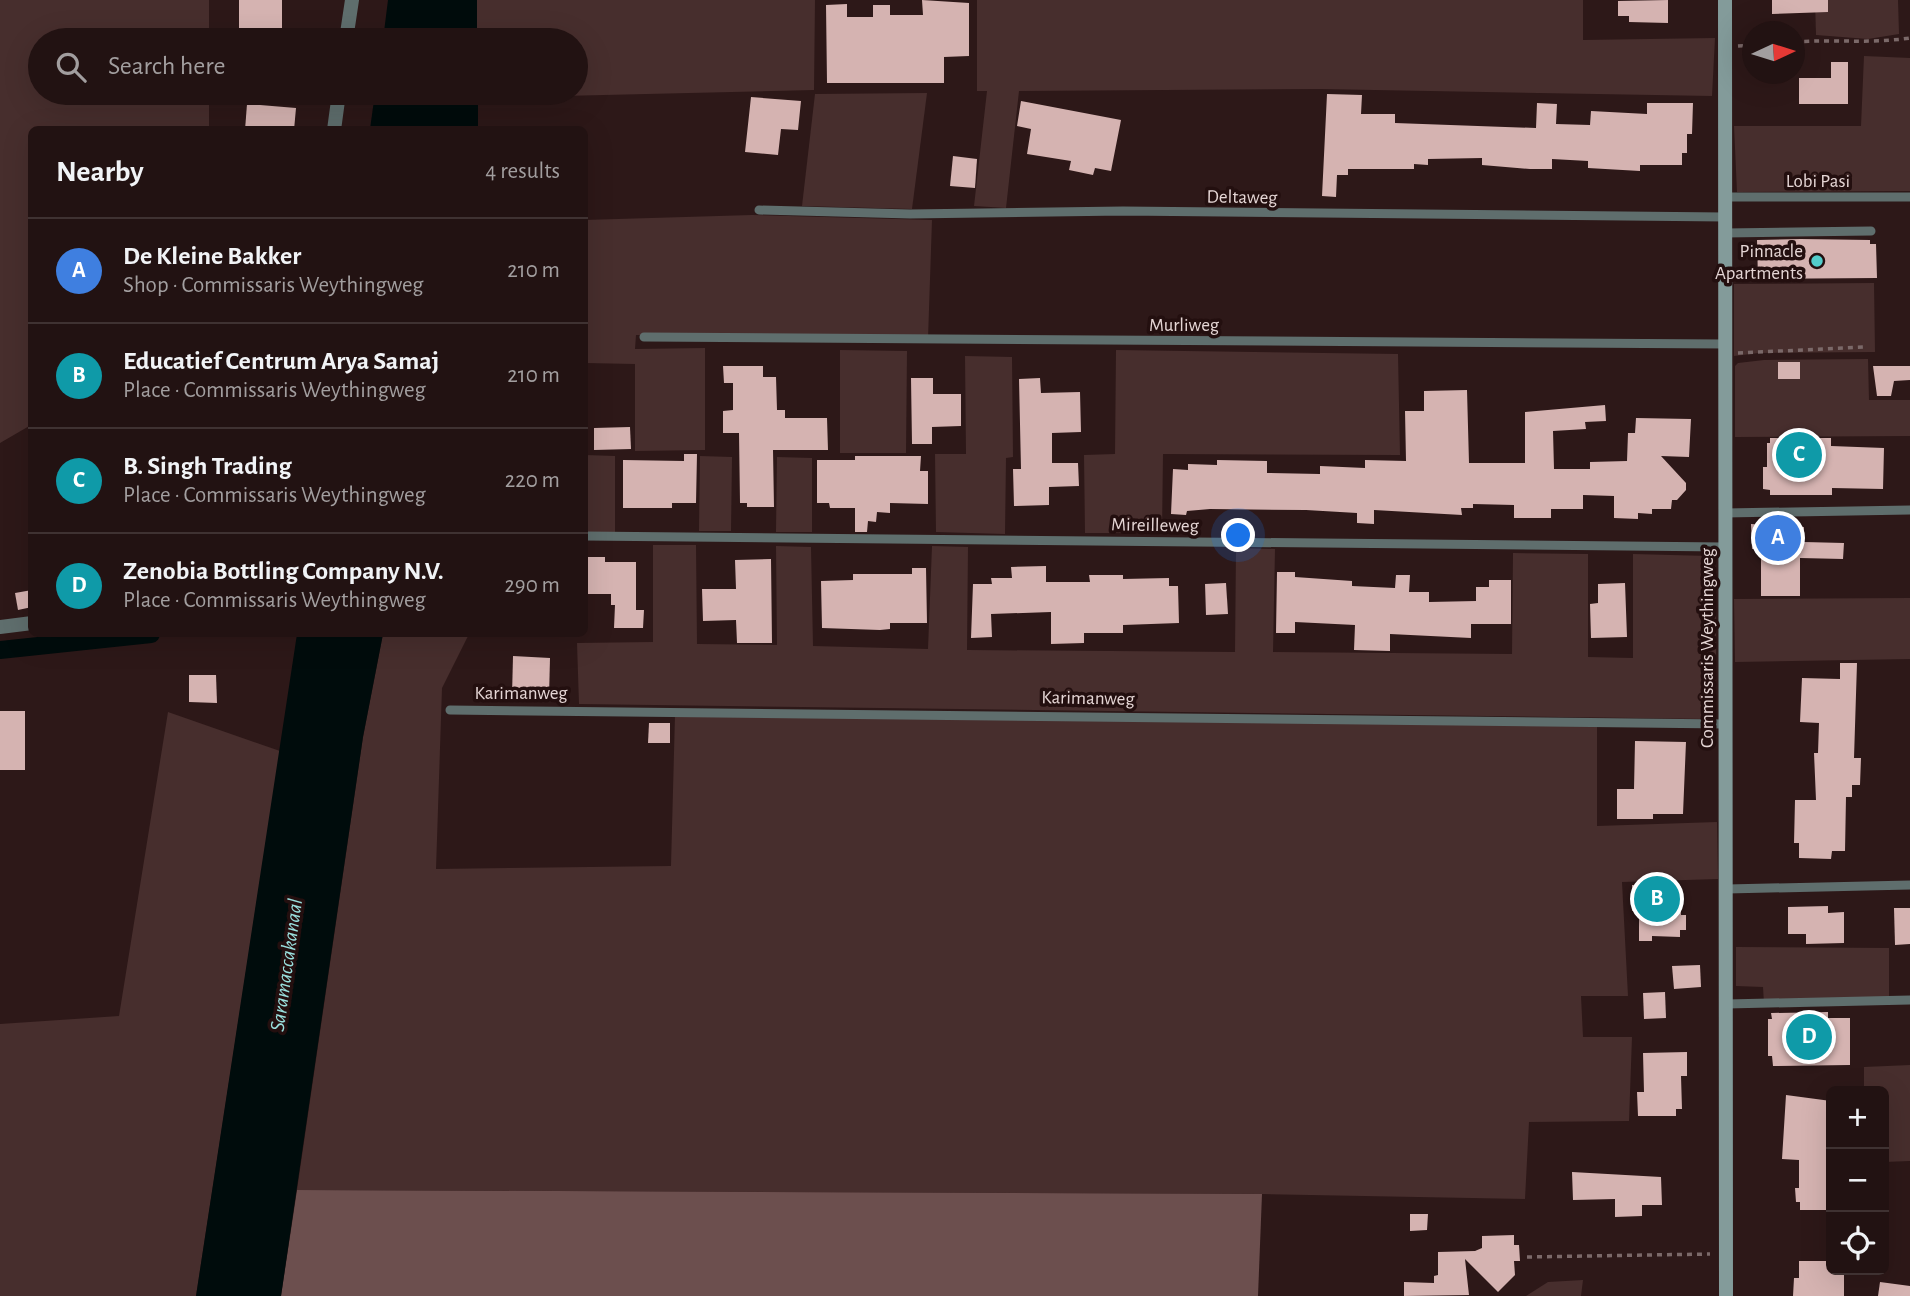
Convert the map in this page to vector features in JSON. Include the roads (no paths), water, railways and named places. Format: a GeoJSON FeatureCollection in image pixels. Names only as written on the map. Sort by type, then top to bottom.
{"type":"FeatureCollection","features":[{"type":"Feature","properties":{"kind":"main road","name":"Commissaris Weythingweg"},"geometry":{"type":"LineString","coordinates":[[1725,0],[1726,1296]]}},
{"type":"Feature","properties":{"kind":"street"},"geometry":{"type":"LineString","coordinates":[[348,28],[352,0]]}},
{"type":"Feature","properties":{"kind":"street"},"geometry":{"type":"LineString","coordinates":[[335,126],[337,105]]}},
{"type":"Feature","properties":{"kind":"street"},"geometry":{"type":"LineString","coordinates":[[0,626],[28,623]]}},
{"type":"Feature","properties":{"kind":"lane","name":"Lobi Pasi"},"geometry":{"type":"LineString","coordinates":[[1725,197],[1910,197]]}},
{"type":"Feature","properties":{"kind":"lane","name":"Deltaweg"},"geometry":{"type":"LineString","coordinates":[[759,210],[910,214],[1123,211],[1725,217]]}},
{"type":"Feature","properties":{"kind":"lane"},"geometry":{"type":"LineString","coordinates":[[1725,233],[1871,231]]}},
{"type":"Feature","properties":{"kind":"lane","name":"Murliweg"},"geometry":{"type":"LineString","coordinates":[[644,337],[1725,349]]}},
{"type":"Feature","properties":{"kind":"lane"},"geometry":{"type":"LineString","coordinates":[[1725,513],[1910,510]]}},
{"type":"Feature","properties":{"kind":"lane","name":"Mireilleweg"},"geometry":{"type":"LineString","coordinates":[[588,536],[1725,547]]}},
{"type":"Feature","properties":{"kind":"lane","name":"Karimanweg"},"geometry":{"type":"LineString","coordinates":[[450,710],[1726,724]]}},
{"type":"Feature","properties":{"kind":"lane"},"geometry":{"type":"LineString","coordinates":[[1727,889],[1910,885]]}},
{"type":"Feature","properties":{"kind":"lane"},"geometry":{"type":"LineString","coordinates":[[1727,1004],[1910,1000]]}},
{"type":"Feature","properties":{"kind":"water"},"geometry":{"type":"Polygon","coordinates":[[[388,0],[477,0],[477,28],[384,28],[388,0]]]}},
{"type":"Feature","properties":{"kind":"water"},"geometry":{"type":"Polygon","coordinates":[[[373,105],[478,105],[478,126],[370,126],[373,105]]]}},
{"type":"Feature","properties":{"kind":"water","name":"Saramaccakanaal"},"geometry":{"type":"Polygon","coordinates":[[[297,637],[382,637],[363,737],[281,1296],[196,1296],[297,637]]]}},
{"type":"Feature","properties":{"kind":"waterway"},"geometry":{"type":"LineString","coordinates":[[0,650],[123,637]]}},
{"type":"Feature","properties":{"kind":"place","name":"Pinnacle Apartments"},"geometry":{"type":"Point","coordinates":[1817,261]}},
{"type":"Feature","properties":{"kind":"place","name":"B. Singh Trading"},"geometry":{"type":"Point","coordinates":[1799,455]}},
{"type":"Feature","properties":{"kind":"place","name":"De Kleine Bakker"},"geometry":{"type":"Point","coordinates":[1778,538]}},
{"type":"Feature","properties":{"kind":"place","name":"Educatief Centrum Arya Samaj"},"geometry":{"type":"Point","coordinates":[1657,899]}},
{"type":"Feature","properties":{"kind":"place","name":"Zenobia Bottling Company N.V."},"geometry":{"type":"Point","coordinates":[1809,1037]}}]}
